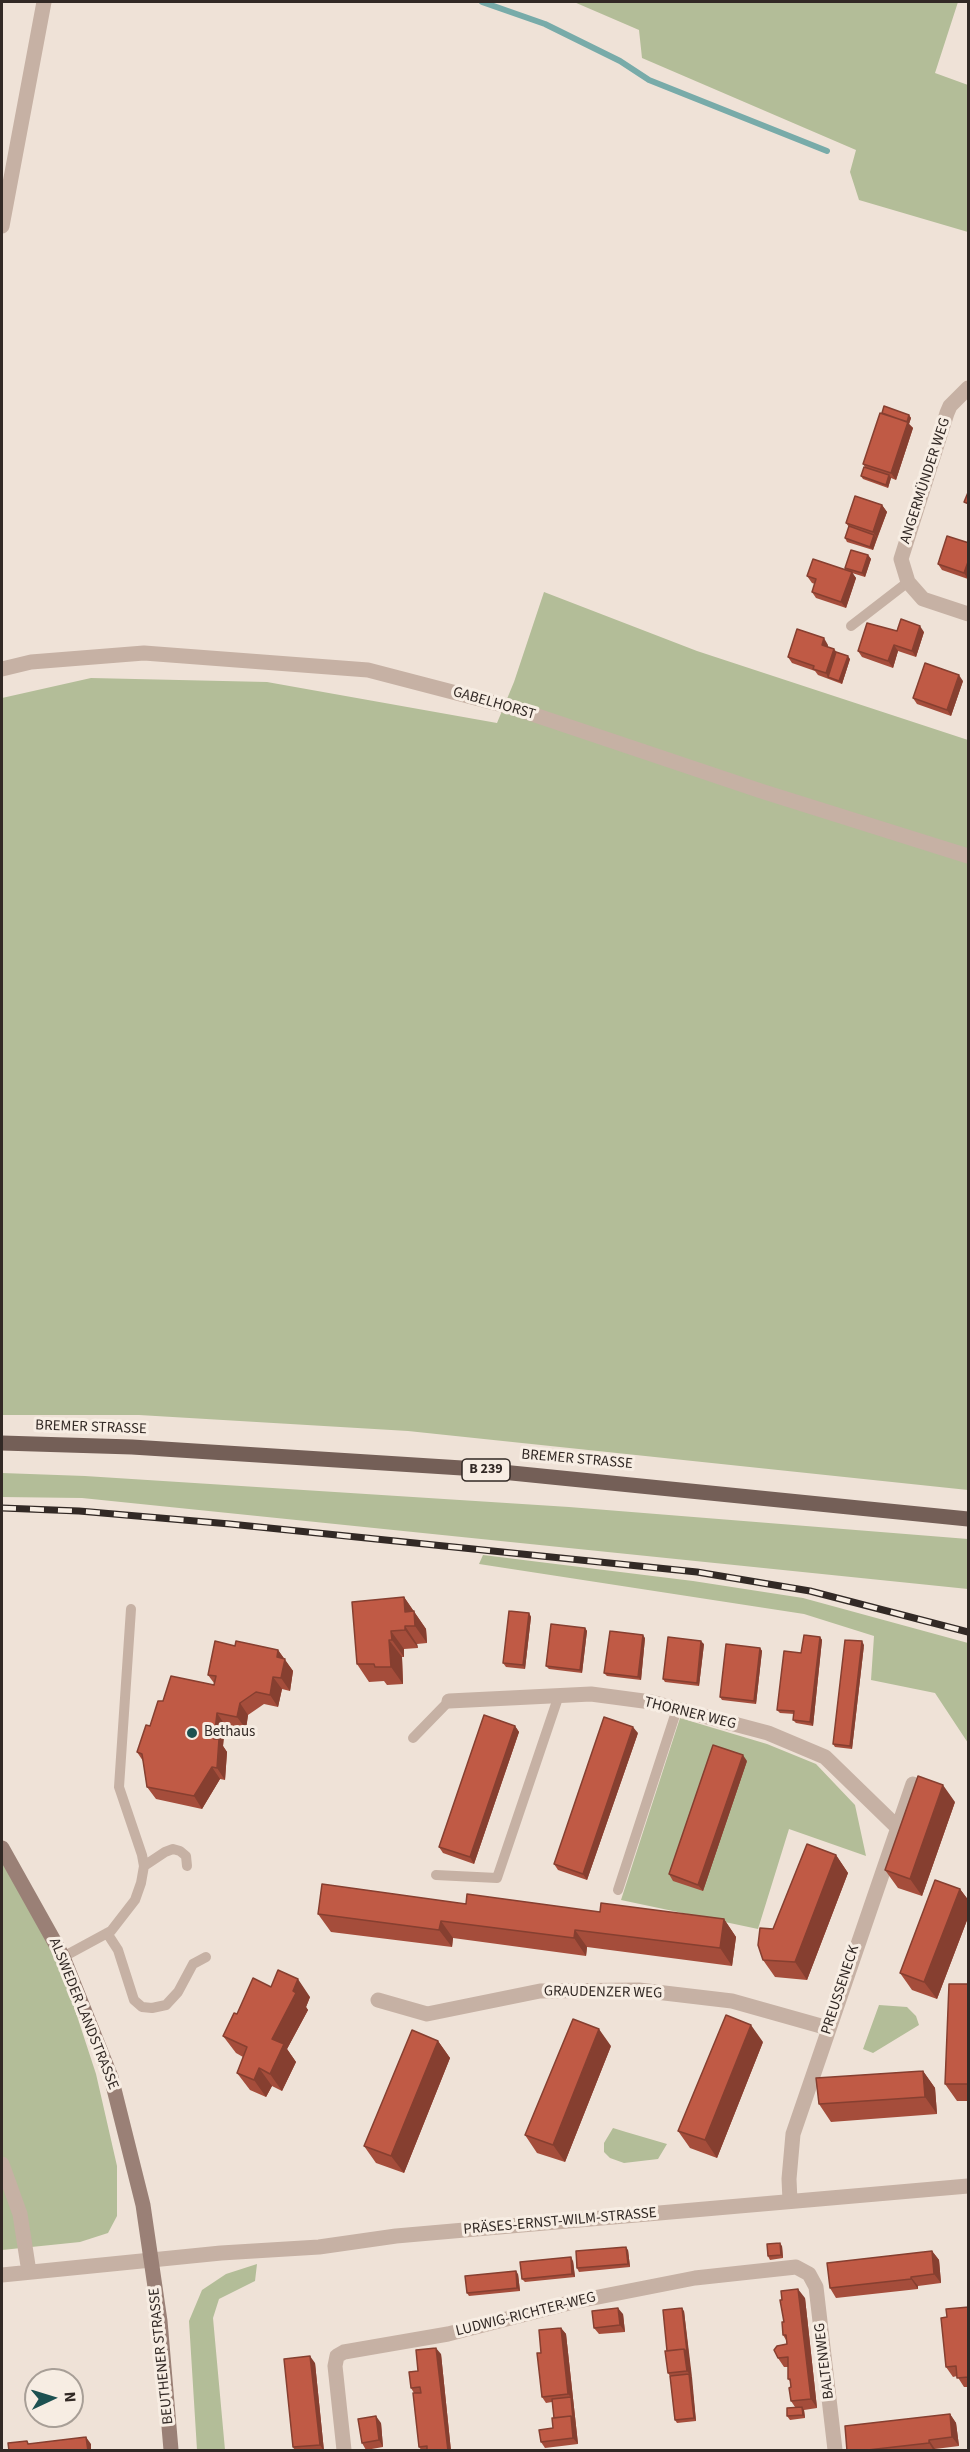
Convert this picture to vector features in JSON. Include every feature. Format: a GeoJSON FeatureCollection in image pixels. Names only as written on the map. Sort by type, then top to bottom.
{"type":"FeatureCollection","features":[{"type":"Feature","properties":{"kind":"main road","name":"BREMER STRASSE"},"geometry":{"type":"LineString","coordinates":[[2,1443],[144,1448],[462,1468],[969,1519]]}},
{"type":"Feature","properties":{"kind":"main road","name":"ALSWEDER LANDSTRASSE"},"geometry":{"type":"LineString","coordinates":[[2,1848],[63,1957],[111,2077],[143,2205],[152,2261]]}},
{"type":"Feature","properties":{"kind":"main road","name":"BEUTHENER STRASSE"},"geometry":{"type":"LineString","coordinates":[[152,2261],[160,2321],[171,2451]]}},
{"type":"Feature","properties":{"kind":"street"},"geometry":{"type":"LineString","coordinates":[[2,226],[44,2]]}},
{"type":"Feature","properties":{"kind":"street","name":"ANGERMÜNDER WEG"},"geometry":{"type":"LineString","coordinates":[[908,582],[901,559],[946,413],[969,388]]}},
{"type":"Feature","properties":{"kind":"street"},"geometry":{"type":"LineString","coordinates":[[908,582],[923,599],[969,614]]}},
{"type":"Feature","properties":{"kind":"street","name":"GABELHORST"},"geometry":{"type":"LineString","coordinates":[[2,669],[31,662],[144,653],[368,670],[514,708],[761,791],[969,856]]}},
{"type":"Feature","properties":{"kind":"street","name":"THORNER WEG"},"geometry":{"type":"LineString","coordinates":[[449,1701],[591,1694],[651,1702],[768,1733],[825,1757],[897,1827]]}},
{"type":"Feature","properties":{"kind":"street","name":"PREUSSENECK"},"geometry":{"type":"LineString","coordinates":[[790,2201],[789,2179],[793,2134],[913,1784]]}},
{"type":"Feature","properties":{"kind":"street","name":"GRAUDENZER WEG"},"geometry":{"type":"LineString","coordinates":[[378,2000],[427,2014],[540,1991],[639,1990],[732,2001],[828,2028]]}},
{"type":"Feature","properties":{"kind":"street"},"geometry":{"type":"LineString","coordinates":[[2,2164],[20,2214],[30,2272]]}},
{"type":"Feature","properties":{"kind":"street","name":"PRÄSES-ERNST-WILM-STRASSE"},"geometry":{"type":"LineString","coordinates":[[2,2275],[221,2253],[319,2247],[396,2236],[969,2186]]}},
{"type":"Feature","properties":{"kind":"street","name":"LUDWIG-RICHTER-WEG"},"geometry":{"type":"LineString","coordinates":[[344,2451],[335,2366],[337,2356],[344,2352],[448,2334],[573,2302],[695,2278],[796,2267],[809,2274]]}},
{"type":"Feature","properties":{"kind":"street","name":"BALTENWEG"},"geometry":{"type":"LineString","coordinates":[[809,2274],[816,2287],[835,2451]]}},
{"type":"Feature","properties":{"kind":"lane"},"geometry":{"type":"LineString","coordinates":[[851,626],[908,582]]}},
{"type":"Feature","properties":{"kind":"lane"},"geometry":{"type":"LineString","coordinates":[[63,1957],[107,1933],[135,1900],[144,1866],[119,1787],[131,1609]]}},
{"type":"Feature","properties":{"kind":"lane"},"geometry":{"type":"LineString","coordinates":[[436,1875],[497,1878],[559,1695]]}},
{"type":"Feature","properties":{"kind":"lane"},"geometry":{"type":"LineString","coordinates":[[413,1738],[449,1701]]}},
{"type":"Feature","properties":{"kind":"lane"},"geometry":{"type":"LineString","coordinates":[[618,1890],[677,1709]]}},
{"type":"Feature","properties":{"kind":"lane"},"geometry":{"type":"LineString","coordinates":[[144,1866],[173,1849],[186,1856],[188,1866]]}},
{"type":"Feature","properties":{"kind":"lane"},"geometry":{"type":"LineString","coordinates":[[107,1933],[118,1950],[134,2000],[142,2007],[152,2008],[166,2005],[178,1992],[193,1964],[206,1957]]}},
{"type":"Feature","properties":{"kind":"green space"},"geometry":{"type":"Polygon","coordinates":[[[574,2],[958,2],[935,73],[968,85],[968,232],[859,200],[850,172],[856,150],[642,58],[639,30],[574,2]]]}},
{"type":"Feature","properties":{"kind":"green space"},"geometry":{"type":"Polygon","coordinates":[[[544,592],[697,651],[968,740],[968,1490],[408,1431],[139,1415],[2,1415],[2,698],[91,678],[267,682],[497,723],[514,682],[544,592]]]}},
{"type":"Feature","properties":{"kind":"green space"},"geometry":{"type":"Polygon","coordinates":[[[2,1473],[85,1476],[569,1507],[968,1539],[968,1589],[82,1498],[2,1497],[2,1473]]]}},
{"type":"Feature","properties":{"kind":"green space"},"geometry":{"type":"Polygon","coordinates":[[[483,1555],[693,1581],[803,1598],[968,1643],[968,1743],[935,1693],[871,1680],[874,1636],[804,1614],[479,1564],[483,1555]]]}},
{"type":"Feature","properties":{"kind":"green space"},"geometry":{"type":"Polygon","coordinates":[[[680,1718],[767,1744],[816,1764],[855,1805],[866,1856],[789,1829],[758,1929],[621,1900],[680,1718]]]}},
{"type":"Feature","properties":{"kind":"green space"},"geometry":{"type":"Polygon","coordinates":[[[2,1860],[61,1967],[96,2074],[117,2166],[117,2216],[108,2233],[80,2242],[2,2250],[2,1860]]]}},
{"type":"Feature","properties":{"kind":"green space"},"geometry":{"type":"Polygon","coordinates":[[[879,2005],[907,2007],[916,2016],[919,2025],[873,2053],[863,2049],[879,2005]]]}},
{"type":"Feature","properties":{"kind":"green space"},"geometry":{"type":"Polygon","coordinates":[[[613,2128],[667,2144],[658,2159],[624,2163],[610,2158],[604,2152],[604,2143],[613,2128]]]}},
{"type":"Feature","properties":{"kind":"green space"},"geometry":{"type":"Polygon","coordinates":[[[257,2264],[255,2281],[219,2299],[213,2318],[225,2450],[197,2450],[189,2321],[202,2290],[226,2274],[257,2264]]]}},
{"type":"Feature","properties":{"kind":"building"},"geometry":{"type":"Polygon","coordinates":[[[884,406],[909,415],[907,422],[882,413],[884,406]]]}},
{"type":"Feature","properties":{"kind":"building"},"geometry":{"type":"Polygon","coordinates":[[[880,413],[908,422],[891,473],[863,464],[880,413]]]}},
{"type":"Feature","properties":{"kind":"building"},"geometry":{"type":"Polygon","coordinates":[[[864,467],[889,475],[886,485],[861,476],[864,467]]]}},
{"type":"Feature","properties":{"kind":"building"},"geometry":{"type":"Polygon","coordinates":[[[969,490],[969,504],[964,502],[969,490]]]}},
{"type":"Feature","properties":{"kind":"building"},"geometry":{"type":"Polygon","coordinates":[[[855,496],[882,505],[873,532],[846,523],[855,496]]]}},
{"type":"Feature","properties":{"kind":"building"},"geometry":{"type":"Polygon","coordinates":[[[849,526],[874,535],[870,547],[845,538],[849,526]]]}},
{"type":"Feature","properties":{"kind":"building"},"geometry":{"type":"Polygon","coordinates":[[[947,536],[969,543],[969,559],[964,573],[938,564],[947,536]]]}},
{"type":"Feature","properties":{"kind":"building"},"geometry":{"type":"Polygon","coordinates":[[[851,550],[868,555],[862,573],[845,568],[851,550]]]}},
{"type":"Feature","properties":{"kind":"building"},"geometry":{"type":"Polygon","coordinates":[[[813,559],[852,572],[841,602],[812,592],[816,579],[807,576],[813,559]]]}},
{"type":"Feature","properties":{"kind":"building"},"geometry":{"type":"Polygon","coordinates":[[[901,619],[920,626],[912,651],[894,645],[888,661],[858,651],[867,623],[897,631],[901,619]]]}},
{"type":"Feature","properties":{"kind":"building"},"geometry":{"type":"Polygon","coordinates":[[[797,629],[824,638],[822,645],[834,649],[826,673],[788,657],[797,629]]]}},
{"type":"Feature","properties":{"kind":"building"},"geometry":{"type":"Polygon","coordinates":[[[836,652],[848,656],[839,681],[828,677],[836,652]]]}},
{"type":"Feature","properties":{"kind":"building"},"geometry":{"type":"Polygon","coordinates":[[[925,663],[959,675],[947,710],[913,698],[925,663]]]}},
{"type":"Feature","properties":{"kind":"building"},"geometry":{"type":"Polygon","coordinates":[[[404,1597],[405,1612],[414,1611],[415,1626],[405,1626],[405,1630],[391,1631],[392,1640],[389,1640],[391,1667],[357,1664],[352,1602],[404,1597]]]}},
{"type":"Feature","properties":{"kind":"building"},"geometry":{"type":"Polygon","coordinates":[[[509,1611],[529,1613],[523,1665],[503,1663],[509,1611]]]}},
{"type":"Feature","properties":{"kind":"building"},"geometry":{"type":"Polygon","coordinates":[[[551,1624],[585,1628],[580,1670],[546,1666],[551,1624]]]}},
{"type":"Feature","properties":{"kind":"building"},"geometry":{"type":"Polygon","coordinates":[[[610,1631],[643,1635],[638,1677],[604,1673],[610,1631]]]}},
{"type":"Feature","properties":{"kind":"building"},"geometry":{"type":"Polygon","coordinates":[[[804,1635],[820,1637],[810,1722],[793,1720],[794,1711],[777,1710],[784,1651],[801,1653],[804,1635]]]}},
{"type":"Feature","properties":{"kind":"building"},"geometry":{"type":"Polygon","coordinates":[[[668,1637],[701,1641],[697,1683],[663,1679],[668,1637]]]}},
{"type":"Feature","properties":{"kind":"building"},"geometry":{"type":"Polygon","coordinates":[[[845,1640],[862,1641],[850,1746],[833,1744],[845,1640]]]}},
{"type":"Feature","properties":{"kind":"building","name":"Bethaus"},"geometry":{"type":"Polygon","coordinates":[[[215,1641],[235,1646],[236,1641],[278,1650],[277,1657],[285,1659],[281,1678],[273,1677],[270,1695],[256,1692],[240,1703],[237,1717],[217,1713],[214,1739],[219,1739],[217,1768],[212,1767],[194,1796],[147,1787],[142,1754],[137,1752],[146,1725],[150,1726],[158,1701],[163,1701],[171,1676],[214,1685],[216,1676],[208,1675],[215,1641]]]}},
{"type":"Feature","properties":{"kind":"building"},"geometry":{"type":"Polygon","coordinates":[[[726,1644],[760,1648],[754,1701],[720,1697],[726,1644]]]}},
{"type":"Feature","properties":{"kind":"building"},"geometry":{"type":"Polygon","coordinates":[[[484,1715],[515,1726],[470,1857],[439,1847],[484,1715]]]}},
{"type":"Feature","properties":{"kind":"building"},"geometry":{"type":"Polygon","coordinates":[[[604,1717],[633,1727],[583,1874],[554,1864],[604,1717]]]}},
{"type":"Feature","properties":{"kind":"building"},"geometry":{"type":"Polygon","coordinates":[[[713,1745],[743,1755],[698,1885],[669,1874],[713,1745]]]}},
{"type":"Feature","properties":{"kind":"building"},"geometry":{"type":"Polygon","coordinates":[[[918,1776],[943,1785],[910,1879],[885,1870],[918,1776]]]}},
{"type":"Feature","properties":{"kind":"building"},"geometry":{"type":"Polygon","coordinates":[[[807,1844],[836,1855],[795,1962],[763,1960],[758,1945],[760,1928],[773,1929],[807,1844]]]}},
{"type":"Feature","properties":{"kind":"building"},"geometry":{"type":"Polygon","coordinates":[[[935,1880],[960,1889],[924,1982],[900,1973],[935,1880]]]}},
{"type":"Feature","properties":{"kind":"building"},"geometry":{"type":"Polygon","coordinates":[[[322,1884],[466,1904],[467,1894],[600,1912],[601,1903],[724,1919],[720,1948],[575,1930],[574,1938],[441,1921],[439,1930],[318,1914],[322,1884]]]}},
{"type":"Feature","properties":{"kind":"building"},"geometry":{"type":"Polygon","coordinates":[[[278,1970],[298,1979],[293,1991],[296,1993],[272,2039],[284,2044],[270,2074],[259,2068],[254,2080],[237,2073],[247,2047],[223,2036],[234,2013],[237,2014],[253,1978],[271,1987],[278,1970]]]}},
{"type":"Feature","properties":{"kind":"building"},"geometry":{"type":"Polygon","coordinates":[[[949,1984],[969,1984],[969,2084],[945,2084],[949,1984]]]}},
{"type":"Feature","properties":{"kind":"building"},"geometry":{"type":"Polygon","coordinates":[[[726,2015],[751,2025],[705,2140],[678,2131],[726,2015]]]}},
{"type":"Feature","properties":{"kind":"building"},"geometry":{"type":"Polygon","coordinates":[[[573,2019],[599,2029],[553,2145],[525,2135],[573,2019]]]}},
{"type":"Feature","properties":{"kind":"building"},"geometry":{"type":"Polygon","coordinates":[[[412,2030],[438,2041],[391,2156],[364,2146],[412,2030]]]}},
{"type":"Feature","properties":{"kind":"building"},"geometry":{"type":"Polygon","coordinates":[[[923,2071],[925,2097],[819,2104],[816,2078],[923,2071]]]}},
{"type":"Feature","properties":{"kind":"building"},"geometry":{"type":"Polygon","coordinates":[[[780,2243],[781,2255],[768,2256],[767,2244],[780,2243]]]}},
{"type":"Feature","properties":{"kind":"building"},"geometry":{"type":"Polygon","coordinates":[[[626,2247],[628,2264],[577,2268],[576,2251],[626,2247]]]}},
{"type":"Feature","properties":{"kind":"building"},"geometry":{"type":"Polygon","coordinates":[[[932,2251],[934,2274],[911,2277],[911,2279],[830,2288],[827,2263],[932,2251]]]}},
{"type":"Feature","properties":{"kind":"building"},"geometry":{"type":"Polygon","coordinates":[[[571,2257],[572,2274],[522,2279],[520,2262],[571,2257]]]}},
{"type":"Feature","properties":{"kind":"building"},"geometry":{"type":"Polygon","coordinates":[[[516,2271],[517,2288],[467,2293],[465,2276],[516,2271]]]}},
{"type":"Feature","properties":{"kind":"building"},"geometry":{"type":"Polygon","coordinates":[[[798,2289],[811,2399],[791,2401],[788,2357],[778,2358],[774,2350],[777,2346],[787,2344],[786,2335],[783,2335],[781,2291],[798,2289]]]}},
{"type":"Feature","properties":{"kind":"building"},"geometry":{"type":"Polygon","coordinates":[[[969,2307],[969,2377],[957,2378],[956,2366],[946,2367],[941,2318],[947,2317],[946,2309],[969,2307]]]}},
{"type":"Feature","properties":{"kind":"building"},"geometry":{"type":"Polygon","coordinates":[[[618,2308],[620,2325],[594,2328],[592,2311],[618,2308]]]}},
{"type":"Feature","properties":{"kind":"building"},"geometry":{"type":"Polygon","coordinates":[[[682,2308],[687,2352],[684,2349],[667,2351],[663,2310],[682,2308]]]}},
{"type":"Feature","properties":{"kind":"building"},"geometry":{"type":"Polygon","coordinates":[[[561,2328],[568,2394],[542,2397],[537,2353],[541,2353],[539,2330],[561,2328]]]}},
{"type":"Feature","properties":{"kind":"building"},"geometry":{"type":"Polygon","coordinates":[[[436,2348],[448,2451],[427,2451],[427,2446],[419,2447],[413,2393],[421,2393],[420,2387],[411,2388],[409,2372],[418,2371],[416,2350],[436,2348]]]}},
{"type":"Feature","properties":{"kind":"building"},"geometry":{"type":"Polygon","coordinates":[[[684,2349],[687,2371],[668,2373],[665,2351],[684,2349]]]}},
{"type":"Feature","properties":{"kind":"building"},"geometry":{"type":"Polygon","coordinates":[[[310,2356],[320,2445],[293,2447],[284,2359],[310,2356]]]}},
{"type":"Feature","properties":{"kind":"building"},"geometry":{"type":"Polygon","coordinates":[[[689,2374],[694,2418],[675,2420],[670,2376],[689,2374]]]}},
{"type":"Feature","properties":{"kind":"building"},"geometry":{"type":"Polygon","coordinates":[[[571,2397],[573,2419],[571,2416],[554,2418],[552,2399],[571,2397]]]}},
{"type":"Feature","properties":{"kind":"building"},"geometry":{"type":"Polygon","coordinates":[[[802,2407],[803,2415],[787,2416],[787,2408],[802,2407]]]}},
{"type":"Feature","properties":{"kind":"building"},"geometry":{"type":"Polygon","coordinates":[[[950,2414],[952,2437],[929,2440],[929,2443],[847,2451],[845,2426],[950,2414]]]}},
{"type":"Feature","properties":{"kind":"building"},"geometry":{"type":"Polygon","coordinates":[[[376,2416],[379,2440],[362,2443],[358,2419],[376,2416]]]}},
{"type":"Feature","properties":{"kind":"building"},"geometry":{"type":"Polygon","coordinates":[[[571,2416],[573,2438],[541,2442],[539,2430],[553,2428],[552,2418],[571,2416]]]}},
{"type":"Feature","properties":{"kind":"building"},"geometry":{"type":"Polygon","coordinates":[[[86,2437],[88,2451],[9,2451],[8,2443],[27,2441],[28,2444],[86,2437]]]}},
{"type":"Feature","properties":{"kind":"waterway"},"geometry":{"type":"LineString","coordinates":[[482,2],[545,24],[620,61],[649,80],[827,151]]}},
{"type":"Feature","properties":{"kind":"railway"},"geometry":{"type":"LineString","coordinates":[[2,1508],[79,1511],[230,1524],[697,1572],[810,1591],[968,1632]]}},
{"type":"Feature","properties":{"kind":"place","name":"Bethaus"},"geometry":{"type":"Point","coordinates":[192,1733]}}]}
